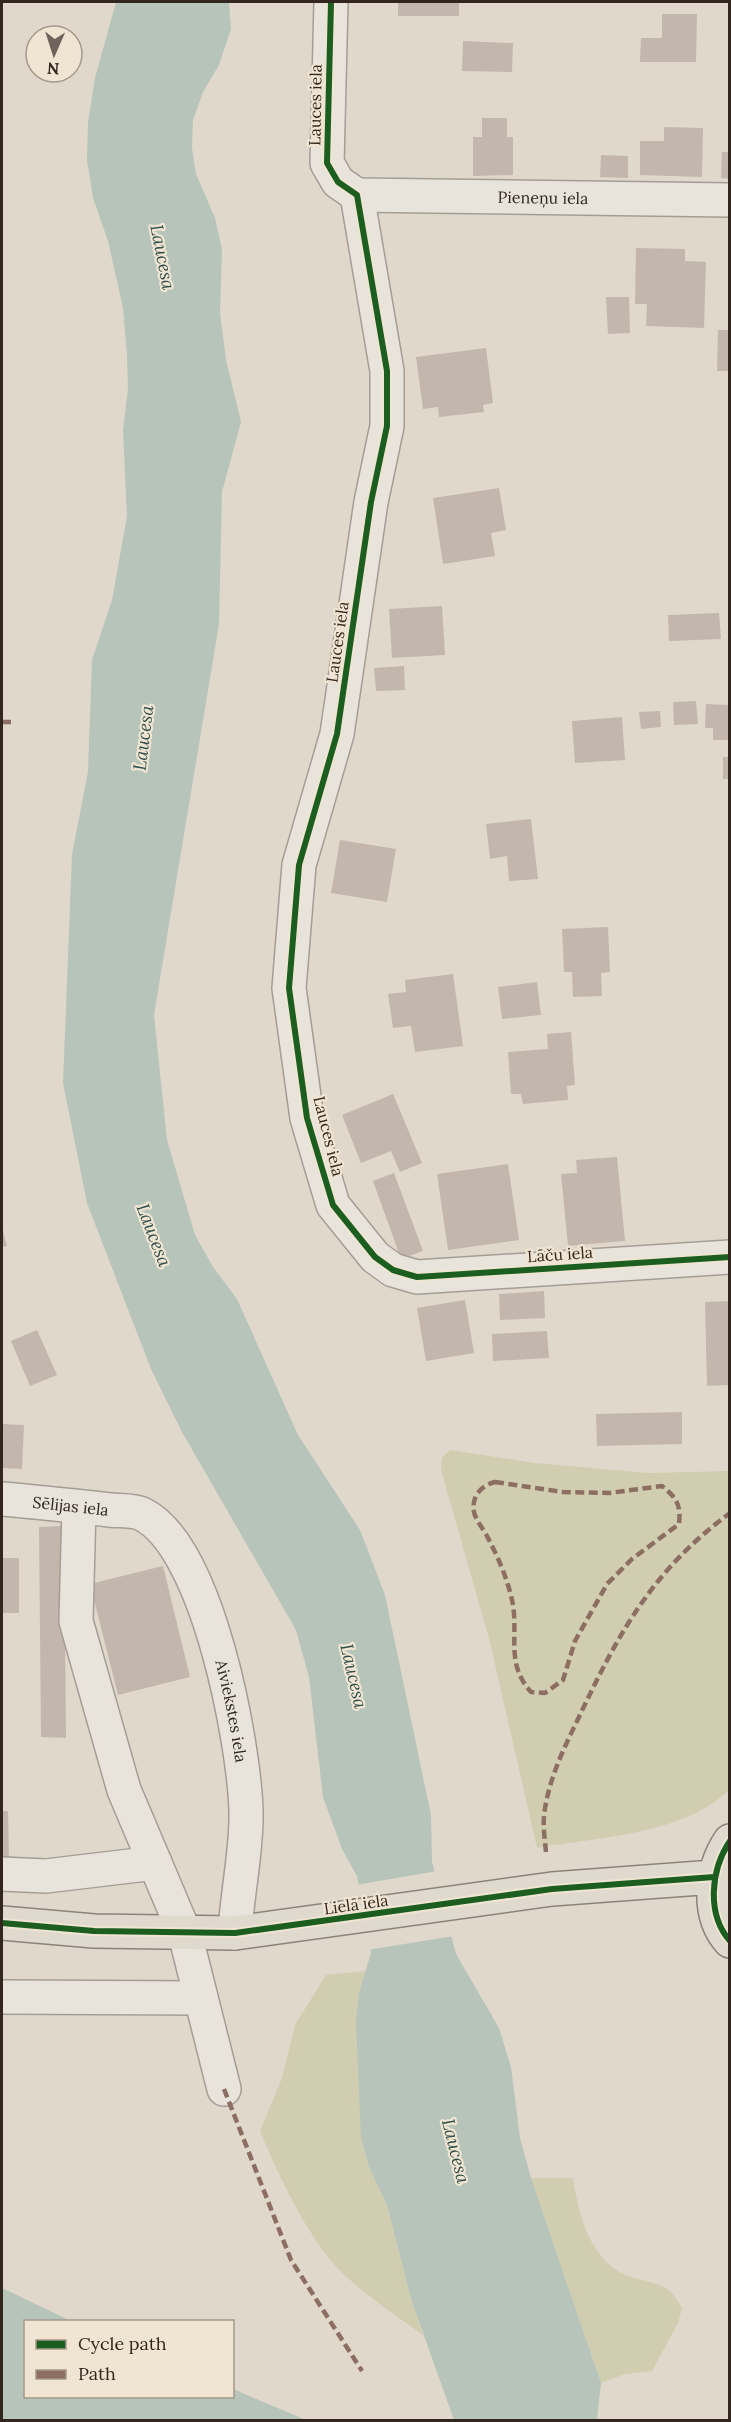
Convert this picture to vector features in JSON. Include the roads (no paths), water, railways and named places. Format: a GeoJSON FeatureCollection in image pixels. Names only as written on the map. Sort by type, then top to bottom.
{"type":"FeatureCollection","features":[{"type":"Feature","properties":{"kind":"main road"},"geometry":{"type":"LineString","coordinates":[[729,1841],[722,1853],[714,1877],[715,1908],[729,1941]]}},
{"type":"Feature","properties":{"kind":"main road","name":"Lielā iela"},"geometry":{"type":"LineString","coordinates":[[2,1923],[94,1931],[235,1933],[307,1925],[552,1889],[714,1877]]}},
{"type":"Feature","properties":{"kind":"street","name":"Lauces iela"},"geometry":{"type":"LineString","coordinates":[[331,2],[327,163],[338,182],[357,195],[387,371],[387,426],[371,502],[337,734],[299,866],[289,988],[307,1118],[333,1205],[375,1257],[393,1270]]}},
{"type":"Feature","properties":{"kind":"street","name":"Pieneņu iela"},"geometry":{"type":"LineString","coordinates":[[357,195],[729,200]]}},
{"type":"Feature","properties":{"kind":"street","name":"Lāču iela"},"geometry":{"type":"LineString","coordinates":[[393,1270],[417,1277],[729,1257]]}},
{"type":"Feature","properties":{"kind":"street","name":"Sēlijas iela"},"geometry":{"type":"LineString","coordinates":[[2,1499],[141,1513]]}},
{"type":"Feature","properties":{"kind":"street"},"geometry":{"type":"LineString","coordinates":[[80,1507],[76,1621],[124,1790],[185,1934],[224,2089]]}},
{"type":"Feature","properties":{"kind":"street","name":"Aiviekstes iela"},"geometry":{"type":"LineString","coordinates":[[141,1513],[167,1536],[188,1564],[214,1638],[230,1703],[238,1742],[246,1813],[235,1933]]}},
{"type":"Feature","properties":{"kind":"street"},"geometry":{"type":"LineString","coordinates":[[2,1874],[46,1876],[155,1863]]}},
{"type":"Feature","properties":{"kind":"street"},"geometry":{"type":"LineString","coordinates":[[2,1997],[201,1998]]}},
{"type":"Feature","properties":{"kind":"water","name":"Laucesa"},"geometry":{"type":"Polygon","coordinates":[[[116,2],[229,2],[231,29],[219,65],[203,92],[193,120],[192,148],[196,174],[215,218],[222,249],[220,313],[226,360],[241,422],[222,492],[219,624],[154,1015],[167,1140],[195,1235],[213,1267],[237,1299],[298,1435],[360,1530],[385,1595],[431,1815],[432,1862],[456,1954],[499,2028],[511,2067],[520,2138],[531,2178],[601,2383],[597,2420],[454,2420],[411,2299],[387,2205],[369,2167],[361,2137],[356,2021],[359,1993],[371,1953],[357,1876],[342,1849],[323,1797],[309,1677],[296,1630],[182,1432],[151,1369],[87,1203],[63,1083],[72,854],[88,772],[92,660],[112,600],[127,516],[123,430],[128,389],[123,308],[108,241],[93,198],[87,160],[88,122],[95,78],[116,2]]]}},
{"type":"Feature","properties":{"kind":"water"},"geometry":{"type":"Polygon","coordinates":[[[2,2288],[69,2320],[24,2320],[24,2398],[234,2398],[234,2389],[306,2420],[2,2420],[2,2288]]]}}]}
